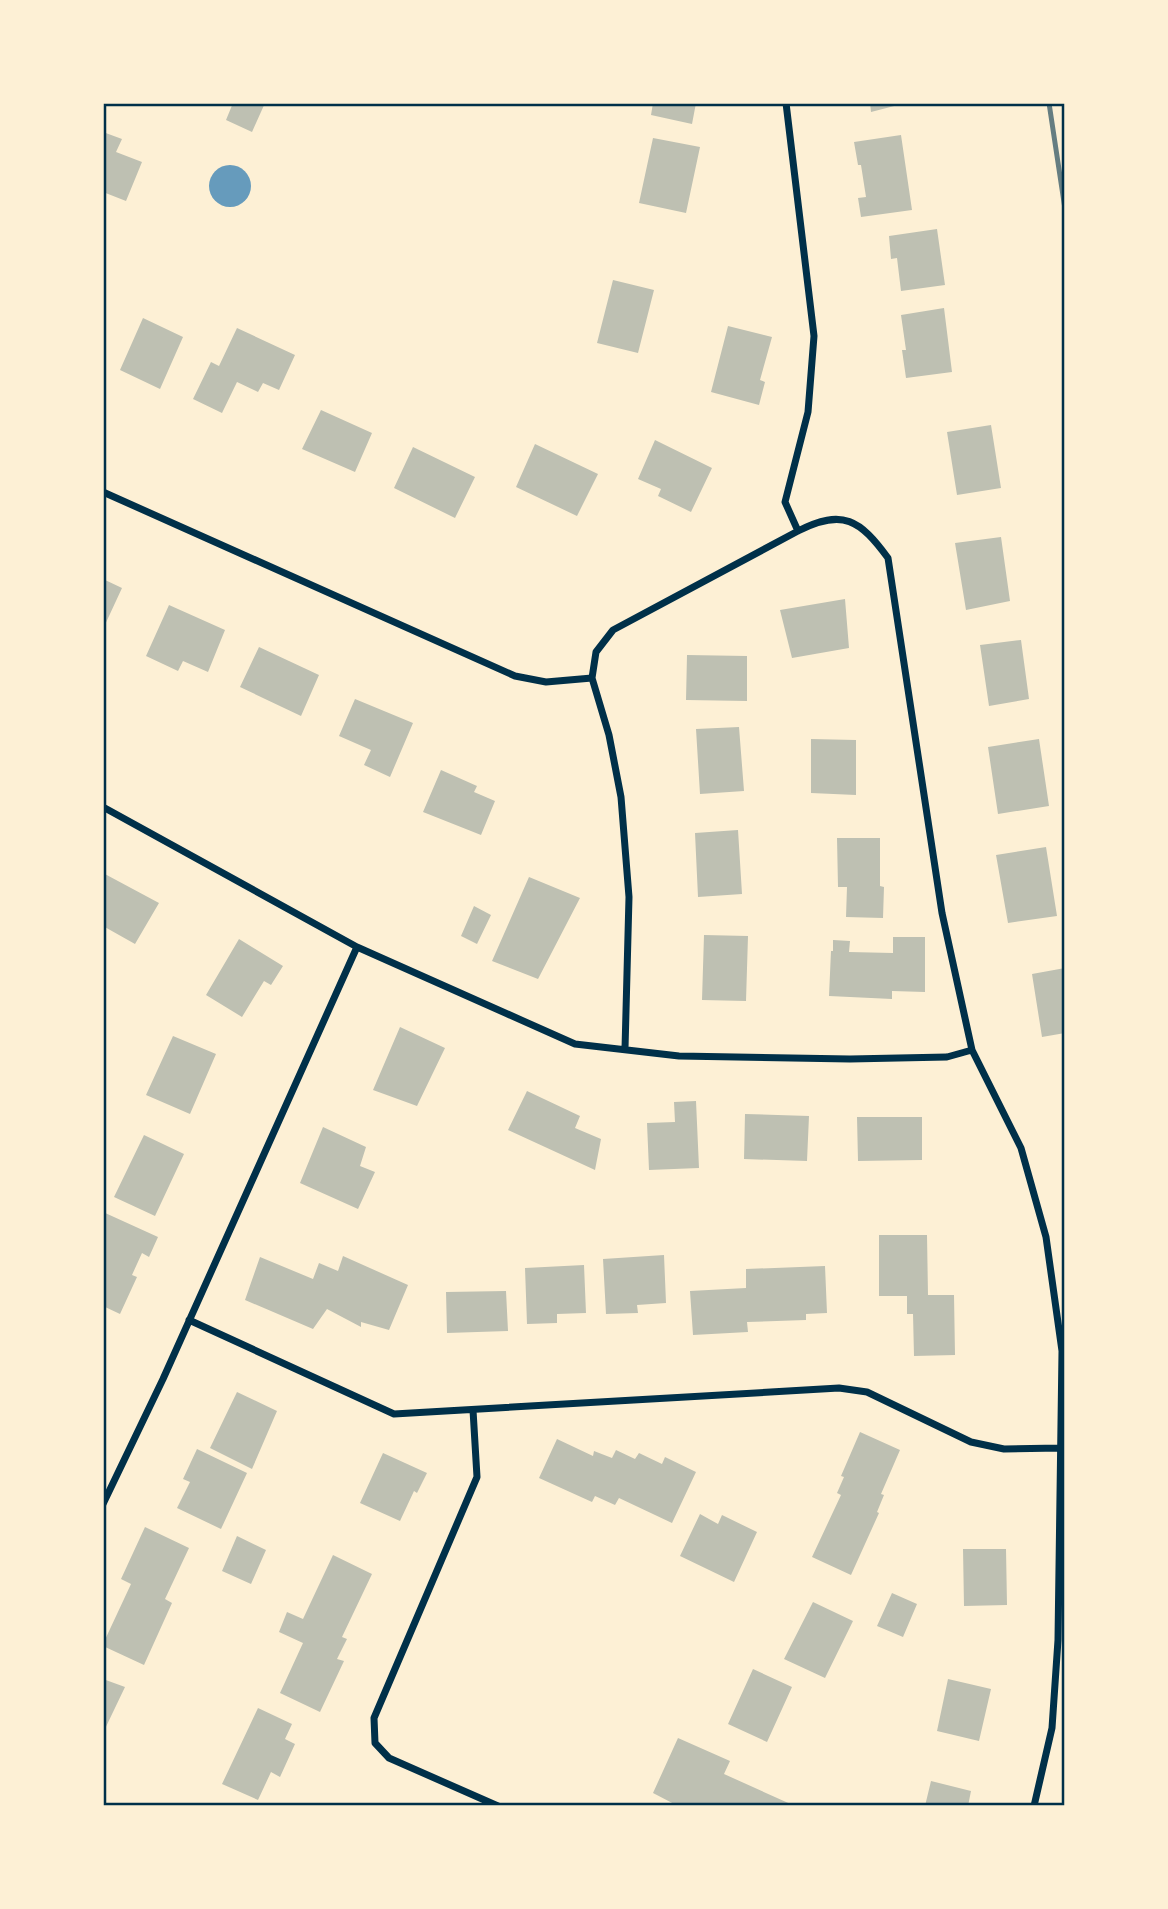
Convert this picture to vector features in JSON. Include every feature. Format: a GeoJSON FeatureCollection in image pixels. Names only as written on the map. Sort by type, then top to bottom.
{"type":"FeatureCollection","features":[{"type":"Feature","properties":{"kind":"street"},"geometry":{"type":"LineString","coordinates":[[786,103],[814,336],[808,412],[785,502],[798,531]]}},
{"type":"Feature","properties":{"kind":"street"},"geometry":{"type":"LineString","coordinates":[[103,492],[515,676],[546,682],[592,678]]}},
{"type":"Feature","properties":{"kind":"street"},"geometry":{"type":"LineString","coordinates":[[625,1049],[629,897],[621,797],[609,735],[592,678],[596,652],[613,630],[818,520],[851,521],[870,534],[888,558],[942,913],[972,1050],[1021,1148],[1046,1237],[1062,1351],[1058,1640],[1052,1728],[1034,1806]]}},
{"type":"Feature","properties":{"kind":"street"},"geometry":{"type":"LineString","coordinates":[[103,807],[357,947],[575,1044],[679,1056],[850,1059],[947,1057],[972,1050]]}},
{"type":"Feature","properties":{"kind":"street"},"geometry":{"type":"LineString","coordinates":[[103,1504],[189,1321],[357,947]]}},
{"type":"Feature","properties":{"kind":"street"},"geometry":{"type":"LineString","coordinates":[[189,1321],[394,1414],[839,1388],[867,1392],[971,1442],[1004,1449],[1059,1448]]}},
{"type":"Feature","properties":{"kind":"street"},"geometry":{"type":"LineString","coordinates":[[473,1410],[477,1477],[374,1718],[375,1743],[389,1758],[498,1806]]}},
{"type":"Feature","properties":{"kind":"water"},"geometry":{"type":"Polygon","coordinates":[[[230,165],[245,171],[251,186],[245,201],[230,207],[215,201],[209,186],[215,171],[230,165]]]}},
{"type":"Feature","properties":{"kind":"building"},"geometry":{"type":"Polygon","coordinates":[[[233,103],[265,103],[252,132],[226,120],[233,103]]]}},
{"type":"Feature","properties":{"kind":"building"},"geometry":{"type":"Polygon","coordinates":[[[653,103],[696,103],[692,124],[651,115],[653,103]]]}},
{"type":"Feature","properties":{"kind":"building"},"geometry":{"type":"Polygon","coordinates":[[[870,103],[902,103],[902,104],[871,112],[870,103]]]}},
{"type":"Feature","properties":{"kind":"building"},"geometry":{"type":"Polygon","coordinates":[[[103,132],[122,139],[116,152],[142,162],[126,201],[103,192],[103,132]]]}},
{"type":"Feature","properties":{"kind":"building"},"geometry":{"type":"Polygon","coordinates":[[[901,135],[912,210],[861,217],[858,198],[866,197],[854,142],[901,135]]]}},
{"type":"Feature","properties":{"kind":"building"},"geometry":{"type":"Polygon","coordinates":[[[653,138],[700,147],[686,213],[639,203],[653,138]]]}},
{"type":"Feature","properties":{"kind":"building"},"geometry":{"type":"Polygon","coordinates":[[[937,229],[945,285],[901,291],[897,258],[891,259],[889,236],[937,229]]]}},
{"type":"Feature","properties":{"kind":"building"},"geometry":{"type":"Polygon","coordinates":[[[613,280],[654,290],[638,353],[597,343],[613,280]]]}},
{"type":"Feature","properties":{"kind":"building"},"geometry":{"type":"Polygon","coordinates":[[[944,308],[952,372],[906,378],[902,350],[906,350],[901,315],[944,308]]]}},
{"type":"Feature","properties":{"kind":"building"},"geometry":{"type":"Polygon","coordinates":[[[143,318],[183,337],[160,389],[120,370],[143,318]]]}},
{"type":"Feature","properties":{"kind":"building"},"geometry":{"type":"Polygon","coordinates":[[[728,326],[772,337],[760,380],[765,382],[759,405],[711,392],[728,326]]]}},
{"type":"Feature","properties":{"kind":"building"},"geometry":{"type":"Polygon","coordinates":[[[237,328],[295,355],[279,390],[263,383],[258,392],[237,382],[222,413],[193,399],[211,362],[219,366],[237,328]]]}},
{"type":"Feature","properties":{"kind":"building"},"geometry":{"type":"Polygon","coordinates":[[[321,410],[372,433],[355,472],[302,449],[321,410]]]}},
{"type":"Feature","properties":{"kind":"building"},"geometry":{"type":"Polygon","coordinates":[[[991,425],[1001,488],[957,495],[947,432],[991,425]]]}},
{"type":"Feature","properties":{"kind":"building"},"geometry":{"type":"Polygon","coordinates":[[[655,440],[712,468],[691,512],[658,496],[661,489],[638,479],[655,440]]]}},
{"type":"Feature","properties":{"kind":"building"},"geometry":{"type":"Polygon","coordinates":[[[535,444],[598,474],[577,516],[516,487],[535,444]]]}},
{"type":"Feature","properties":{"kind":"building"},"geometry":{"type":"Polygon","coordinates":[[[413,447],[475,477],[455,518],[394,488],[413,447]]]}},
{"type":"Feature","properties":{"kind":"building"},"geometry":{"type":"Polygon","coordinates":[[[1001,537],[1010,601],[966,610],[955,543],[1001,537]]]}},
{"type":"Feature","properties":{"kind":"building"},"geometry":{"type":"Polygon","coordinates":[[[103,579],[122,588],[103,629],[103,579]]]}},
{"type":"Feature","properties":{"kind":"building"},"geometry":{"type":"Polygon","coordinates":[[[845,599],[849,648],[792,658],[780,610],[845,599]]]}},
{"type":"Feature","properties":{"kind":"building"},"geometry":{"type":"Polygon","coordinates":[[[169,605],[225,630],[208,672],[183,661],[178,671],[146,656],[169,605]]]}},
{"type":"Feature","properties":{"kind":"building"},"geometry":{"type":"Polygon","coordinates":[[[1021,640],[1029,699],[989,706],[980,645],[1021,640]]]}},
{"type":"Feature","properties":{"kind":"building"},"geometry":{"type":"Polygon","coordinates":[[[259,647],[319,675],[301,716],[240,687],[259,647]]]}},
{"type":"Feature","properties":{"kind":"building"},"geometry":{"type":"Polygon","coordinates":[[[687,655],[747,656],[747,701],[686,700],[687,655]]]}},
{"type":"Feature","properties":{"kind":"building"},"geometry":{"type":"Polygon","coordinates":[[[355,699],[413,723],[390,777],[364,765],[371,750],[339,736],[355,699]]]}},
{"type":"Feature","properties":{"kind":"building"},"geometry":{"type":"Polygon","coordinates":[[[739,727],[744,791],[700,794],[696,729],[739,727]]]}},
{"type":"Feature","properties":{"kind":"building"},"geometry":{"type":"Polygon","coordinates":[[[811,739],[856,740],[856,795],[811,793],[811,739]]]}},
{"type":"Feature","properties":{"kind":"building"},"geometry":{"type":"Polygon","coordinates":[[[1039,739],[1049,806],[998,814],[988,747],[1039,739]]]}},
{"type":"Feature","properties":{"kind":"building"},"geometry":{"type":"Polygon","coordinates":[[[441,770],[477,786],[474,792],[495,801],[481,835],[423,812],[441,770]]]}},
{"type":"Feature","properties":{"kind":"building"},"geometry":{"type":"Polygon","coordinates":[[[738,830],[742,894],[698,897],[695,833],[738,830]]]}},
{"type":"Feature","properties":{"kind":"building"},"geometry":{"type":"Polygon","coordinates":[[[837,838],[880,838],[880,886],[884,887],[883,918],[846,917],[847,887],[838,887],[837,838]]]}},
{"type":"Feature","properties":{"kind":"building"},"geometry":{"type":"Polygon","coordinates":[[[1046,847],[1057,916],[1008,923],[996,855],[1046,847]]]}},
{"type":"Feature","properties":{"kind":"building"},"geometry":{"type":"Polygon","coordinates":[[[103,873],[159,903],[135,944],[103,926],[103,873]]]}},
{"type":"Feature","properties":{"kind":"building"},"geometry":{"type":"Polygon","coordinates":[[[529,877],[580,898],[538,979],[492,961],[529,877]]]}},
{"type":"Feature","properties":{"kind":"building"},"geometry":{"type":"Polygon","coordinates":[[[474,906],[491,915],[477,944],[461,936],[474,906]]]}},
{"type":"Feature","properties":{"kind":"building"},"geometry":{"type":"Polygon","coordinates":[[[704,935],[748,936],[746,1001],[702,1000],[704,935]]]}},
{"type":"Feature","properties":{"kind":"building"},"geometry":{"type":"Polygon","coordinates":[[[893,937],[925,937],[925,992],[892,991],[892,999],[829,996],[833,940],[850,941],[849,952],[893,953],[893,937]]]}},
{"type":"Feature","properties":{"kind":"building"},"geometry":{"type":"Polygon","coordinates":[[[239,939],[283,966],[271,985],[264,981],[242,1017],[206,995],[239,939]]]}},
{"type":"Feature","properties":{"kind":"building"},"geometry":{"type":"Polygon","coordinates":[[[1065,968],[1065,1033],[1042,1037],[1032,974],[1065,968]]]}},
{"type":"Feature","properties":{"kind":"building"},"geometry":{"type":"Polygon","coordinates":[[[400,1027],[445,1048],[417,1106],[373,1090],[400,1027]]]}},
{"type":"Feature","properties":{"kind":"building"},"geometry":{"type":"Polygon","coordinates":[[[173,1036],[216,1054],[190,1114],[146,1095],[173,1036]]]}},
{"type":"Feature","properties":{"kind":"building"},"geometry":{"type":"Polygon","coordinates":[[[527,1091],[580,1116],[575,1128],[601,1139],[595,1170],[508,1130],[527,1091]]]}},
{"type":"Feature","properties":{"kind":"building"},"geometry":{"type":"Polygon","coordinates":[[[696,1101],[699,1168],[649,1170],[647,1123],[675,1122],[674,1102],[696,1101]]]}},
{"type":"Feature","properties":{"kind":"building"},"geometry":{"type":"Polygon","coordinates":[[[745,1114],[809,1116],[807,1161],[744,1159],[745,1114]]]}},
{"type":"Feature","properties":{"kind":"building"},"geometry":{"type":"Polygon","coordinates":[[[857,1117],[922,1117],[922,1160],[858,1161],[857,1117]]]}},
{"type":"Feature","properties":{"kind":"building"},"geometry":{"type":"Polygon","coordinates":[[[323,1127],[366,1147],[360,1166],[375,1172],[358,1209],[300,1183],[323,1127]]]}},
{"type":"Feature","properties":{"kind":"building"},"geometry":{"type":"Polygon","coordinates":[[[144,1135],[184,1154],[155,1216],[114,1197],[144,1135]]]}},
{"type":"Feature","properties":{"kind":"building"},"geometry":{"type":"Polygon","coordinates":[[[103,1212],[158,1237],[149,1257],[142,1253],[132,1275],[137,1277],[120,1314],[103,1306],[103,1212]]]}},
{"type":"Feature","properties":{"kind":"building"},"geometry":{"type":"Polygon","coordinates":[[[879,1235],[927,1235],[928,1295],[954,1295],[955,1355],[914,1356],[913,1314],[907,1314],[907,1296],[879,1296],[879,1235]]]}},
{"type":"Feature","properties":{"kind":"building"},"geometry":{"type":"Polygon","coordinates":[[[664,1255],[666,1303],[637,1305],[638,1313],[606,1314],[603,1259],[664,1255]]]}},
{"type":"Feature","properties":{"kind":"building"},"geometry":{"type":"Polygon","coordinates":[[[343,1256],[408,1285],[389,1330],[361,1322],[361,1327],[327,1309],[313,1329],[245,1300],[260,1257],[313,1279],[319,1263],[338,1271],[343,1256]]]}},
{"type":"Feature","properties":{"kind":"building"},"geometry":{"type":"Polygon","coordinates":[[[584,1265],[586,1313],[557,1314],[557,1323],[527,1324],[525,1268],[584,1265]]]}},
{"type":"Feature","properties":{"kind":"building"},"geometry":{"type":"Polygon","coordinates":[[[825,1266],[827,1313],[806,1314],[806,1320],[747,1322],[748,1332],[693,1335],[690,1291],[746,1288],[746,1269],[825,1266]]]}},
{"type":"Feature","properties":{"kind":"building"},"geometry":{"type":"Polygon","coordinates":[[[506,1291],[508,1331],[447,1333],[446,1292],[506,1291]]]}},
{"type":"Feature","properties":{"kind":"building"},"geometry":{"type":"Polygon","coordinates":[[[237,1392],[277,1411],[252,1469],[210,1448],[237,1392]]]}},
{"type":"Feature","properties":{"kind":"building"},"geometry":{"type":"Polygon","coordinates":[[[860,1432],[900,1450],[881,1494],[884,1495],[877,1512],[879,1513],[851,1575],[812,1557],[841,1495],[837,1493],[844,1477],[841,1476],[860,1432]]]}},
{"type":"Feature","properties":{"kind":"building"},"geometry":{"type":"Polygon","coordinates":[[[557,1439],[593,1456],[594,1451],[612,1458],[616,1450],[635,1459],[639,1453],[662,1464],[665,1457],[696,1472],[672,1523],[619,1498],[615,1505],[595,1496],[592,1502],[539,1478],[557,1439]]]}},
{"type":"Feature","properties":{"kind":"building"},"geometry":{"type":"Polygon","coordinates":[[[197,1449],[247,1473],[221,1529],[177,1508],[190,1482],[183,1479],[197,1449]]]}},
{"type":"Feature","properties":{"kind":"building"},"geometry":{"type":"Polygon","coordinates":[[[383,1453],[427,1473],[417,1493],[414,1491],[400,1521],[360,1503],[383,1453]]]}},
{"type":"Feature","properties":{"kind":"building"},"geometry":{"type":"Polygon","coordinates":[[[700,1514],[718,1524],[722,1515],[757,1532],[734,1582],[680,1556],[700,1514]]]}},
{"type":"Feature","properties":{"kind":"building"},"geometry":{"type":"Polygon","coordinates":[[[145,1527],[189,1548],[165,1599],[172,1603],[144,1665],[103,1644],[131,1584],[121,1579],[145,1527]]]}},
{"type":"Feature","properties":{"kind":"building"},"geometry":{"type":"Polygon","coordinates":[[[237,1536],[266,1550],[251,1584],[222,1571],[237,1536]]]}},
{"type":"Feature","properties":{"kind":"building"},"geometry":{"type":"Polygon","coordinates":[[[963,1549],[1006,1549],[1007,1605],[964,1606],[963,1549]]]}},
{"type":"Feature","properties":{"kind":"building"},"geometry":{"type":"Polygon","coordinates":[[[333,1555],[372,1574],[342,1637],[347,1639],[337,1659],[344,1661],[320,1712],[280,1693],[303,1643],[279,1632],[287,1612],[303,1619],[333,1555]]]}},
{"type":"Feature","properties":{"kind":"building"},"geometry":{"type":"Polygon","coordinates":[[[892,1593],[917,1604],[903,1637],[877,1626],[892,1593]]]}},
{"type":"Feature","properties":{"kind":"building"},"geometry":{"type":"Polygon","coordinates":[[[813,1602],[853,1621],[825,1678],[784,1659],[813,1602]]]}},
{"type":"Feature","properties":{"kind":"building"},"geometry":{"type":"Polygon","coordinates":[[[753,1669],[792,1687],[767,1742],[728,1724],[753,1669]]]}},
{"type":"Feature","properties":{"kind":"building"},"geometry":{"type":"Polygon","coordinates":[[[103,1679],[125,1687],[103,1733],[103,1679]]]}},
{"type":"Feature","properties":{"kind":"building"},"geometry":{"type":"Polygon","coordinates":[[[948,1679],[991,1689],[979,1741],[937,1731],[948,1679]]]}},
{"type":"Feature","properties":{"kind":"building"},"geometry":{"type":"Polygon","coordinates":[[[258,1708],[292,1724],[285,1739],[295,1744],[280,1777],[271,1772],[258,1800],[222,1784],[258,1708]]]}},
{"type":"Feature","properties":{"kind":"building"},"geometry":{"type":"Polygon","coordinates":[[[678,1738],[730,1761],[724,1774],[795,1806],[678,1806],[653,1793],[678,1738]]]}},
{"type":"Feature","properties":{"kind":"building"},"geometry":{"type":"Polygon","coordinates":[[[931,1781],[971,1791],[968,1806],[925,1806],[931,1781]]]}},
{"type":"Feature","properties":{"kind":"railway"},"geometry":{"type":"LineString","coordinates":[[1049,103],[1065,209]]}}]}
